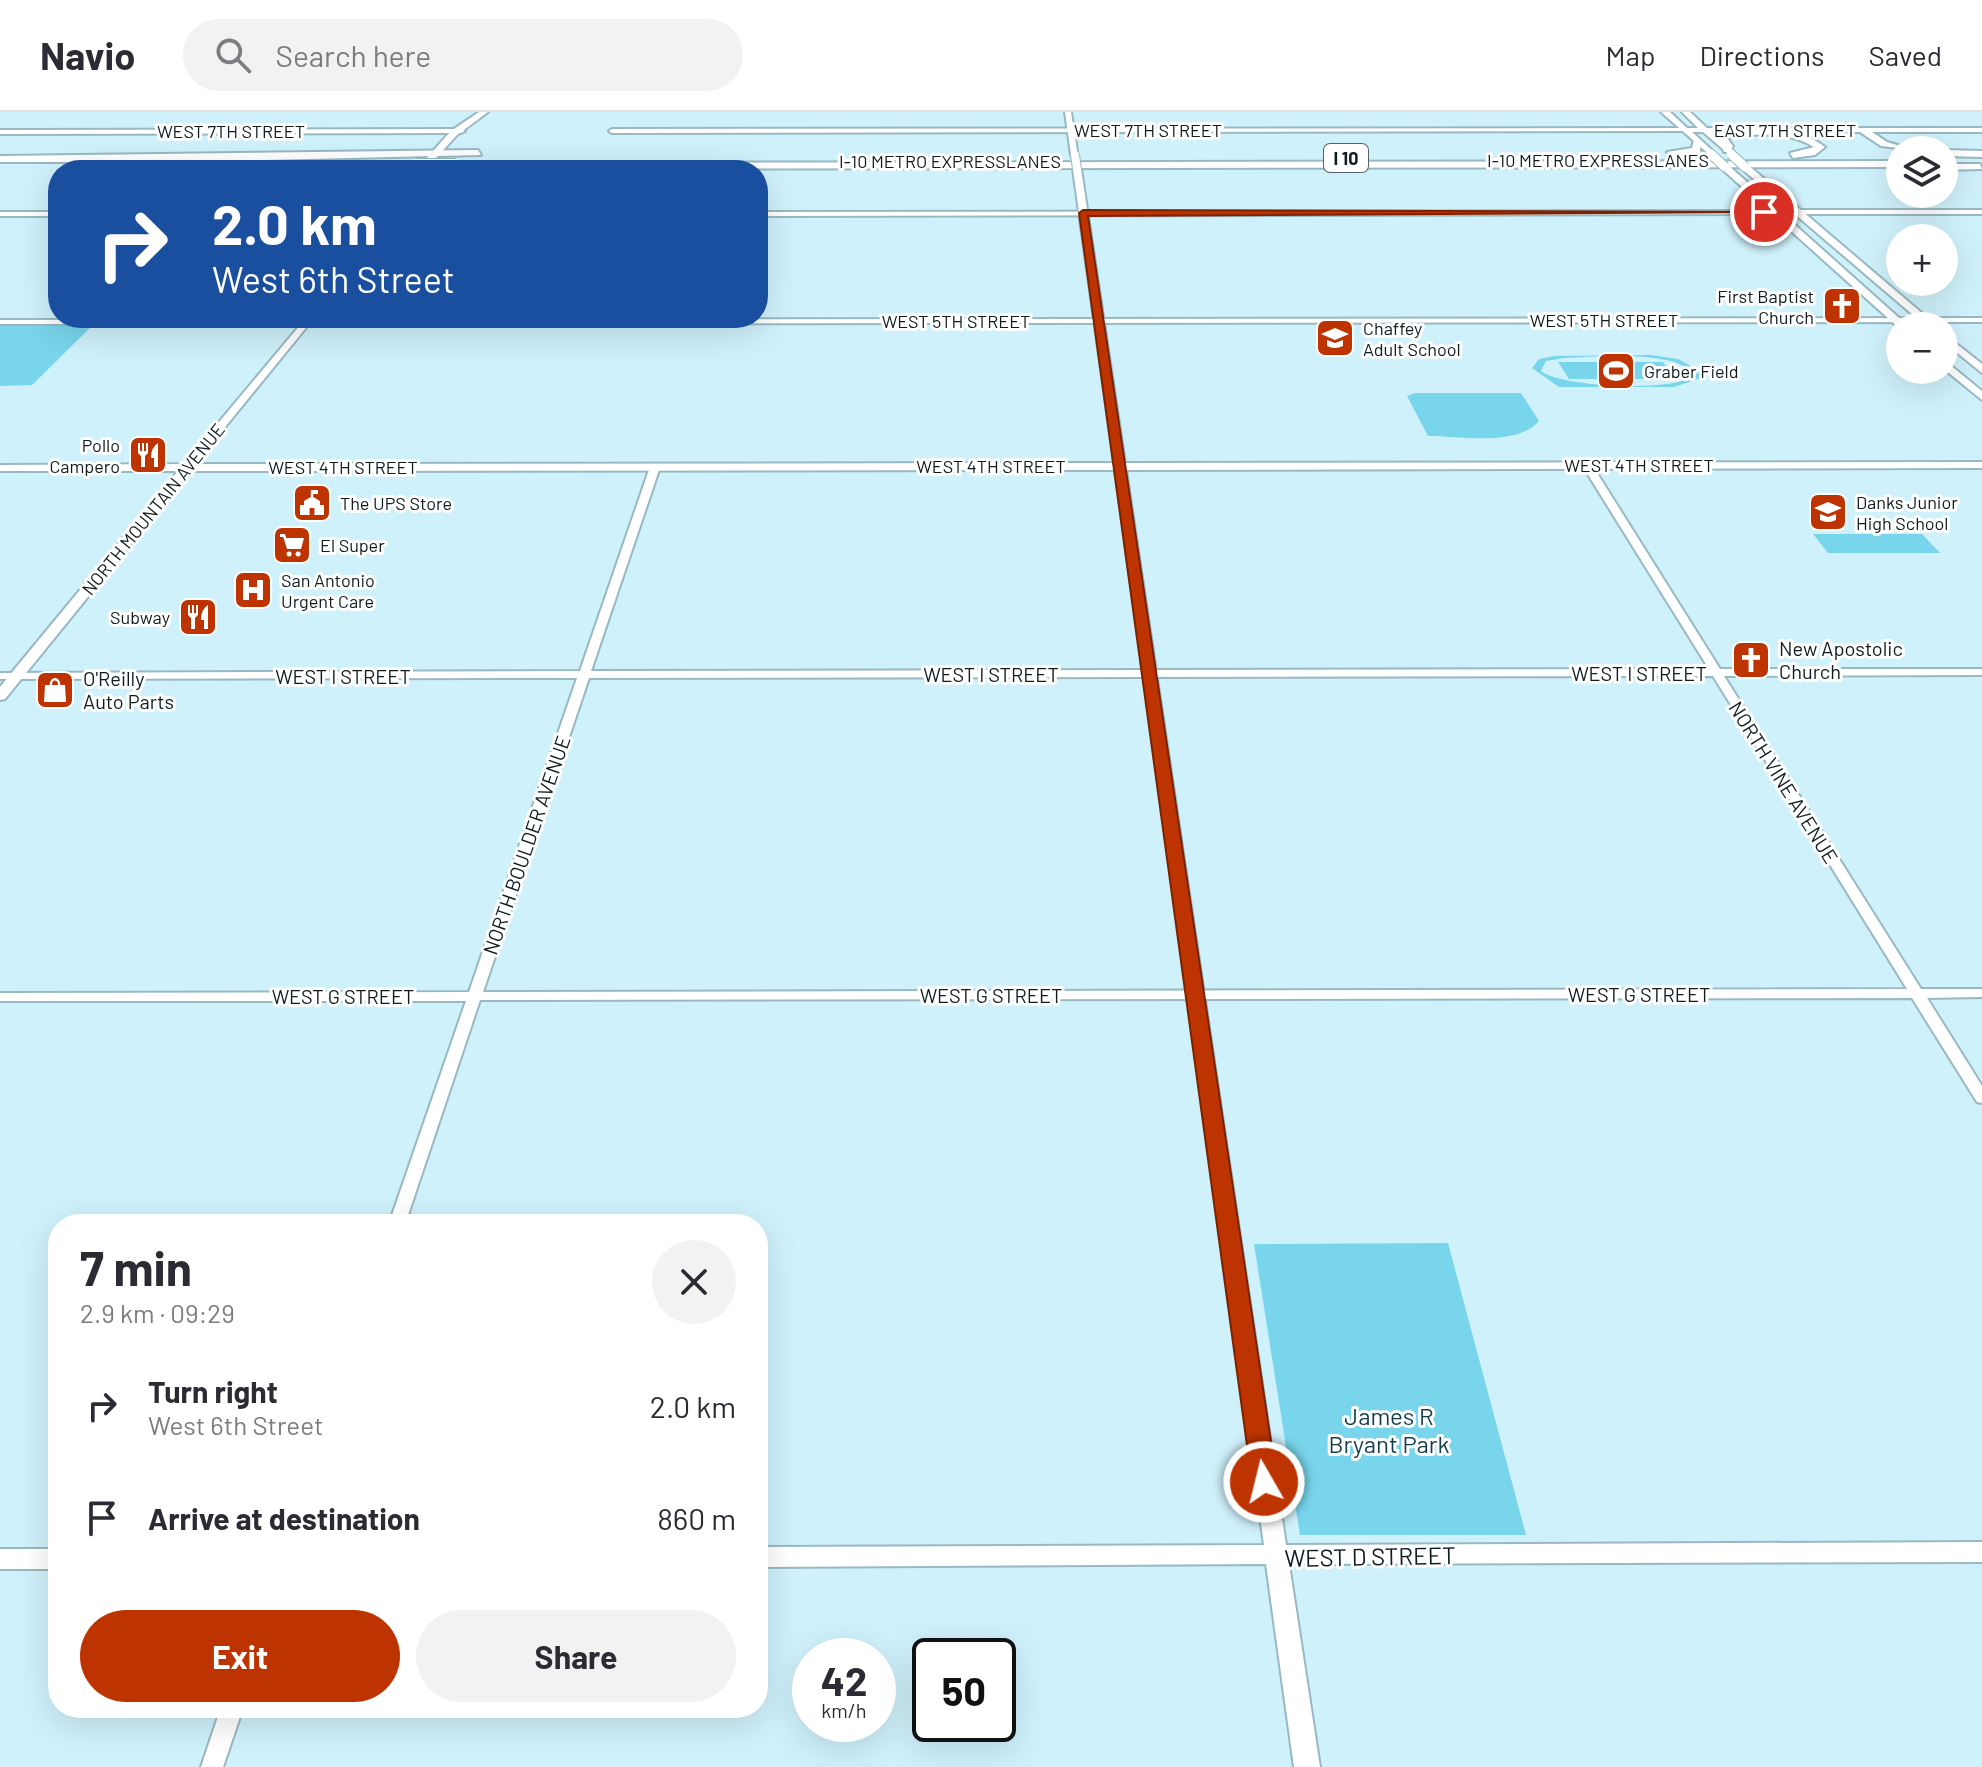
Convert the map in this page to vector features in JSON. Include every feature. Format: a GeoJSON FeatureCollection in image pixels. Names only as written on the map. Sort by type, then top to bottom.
{"type":"FeatureCollection","features":[{"type":"Feature","properties":{"kind":"highway"},"geometry":{"type":"LineString","coordinates":[[1863,130],[1886,144]]}},
{"type":"Feature","properties":{"kind":"highway"},"geometry":{"type":"LineString","coordinates":[[1457,165],[1726,160],[1802,155],[1816,152],[1820,147],[1791,136],[1733,135],[1721,137],[1728,146],[1726,160]]}},
{"type":"Feature","properties":{"kind":"highway"},"geometry":{"type":"LineString","coordinates":[[1432,158],[1687,152],[1698,150],[1697,141]]}},
{"type":"Feature","properties":{"kind":"highway"},"geometry":{"type":"LineString","coordinates":[[170,159],[435,152],[453,160]]}},
{"type":"Feature","properties":{"kind":"highway"},"geometry":{"type":"LineString","coordinates":[[460,160],[491,153]]}},
{"type":"Feature","properties":{"kind":"highway"},"geometry":{"type":"LineString","coordinates":[[534,154],[794,159]]}},
{"type":"Feature","properties":{"kind":"highway","name":"I 10"},"geometry":{"type":"LineString","coordinates":[[546,160],[1432,158],[1886,162]]}},
{"type":"Feature","properties":{"kind":"highway"},"geometry":{"type":"LineString","coordinates":[[254,160],[287,159]]}},
{"type":"Feature","properties":{"kind":"highway"},"geometry":{"type":"LineString","coordinates":[[636,159],[666,160]]}},
{"type":"Feature","properties":{"kind":"highway","name":"I 10"},"geometry":{"type":"LineString","coordinates":[[128,160],[313,160]]}},
{"type":"Feature","properties":{"kind":"highway"},"geometry":{"type":"LineString","coordinates":[[1726,160],[1747,169],[1886,163]]}},
{"type":"Feature","properties":{"kind":"highway","name":"I-10 METRO EXPRESSLANES"},"geometry":{"type":"LineString","coordinates":[[768,161],[1886,162]]}},
{"type":"Feature","properties":{"kind":"highway"},"geometry":{"type":"LineString","coordinates":[[1958,161],[1982,161]]}},
{"type":"Feature","properties":{"kind":"highway","name":"I 10"},"geometry":{"type":"LineString","coordinates":[[0,163],[48,162]]}},
{"type":"Feature","properties":{"kind":"highway","name":"I 10"},"geometry":{"type":"LineString","coordinates":[[768,166],[1886,162]]}},
{"type":"Feature","properties":{"kind":"highway","name":"I-10 METRO EXPRESSLANES"},"geometry":{"type":"LineString","coordinates":[[768,163],[1886,162]]}},
{"type":"Feature","properties":{"kind":"highway"},"geometry":{"type":"LineString","coordinates":[[0,163],[48,163]]}},
{"type":"Feature","properties":{"kind":"highway"},"geometry":{"type":"LineString","coordinates":[[0,163],[48,163]]}},
{"type":"Feature","properties":{"kind":"highway","name":"I 10"},"geometry":{"type":"LineString","coordinates":[[0,163],[48,164]]}},
{"type":"Feature","properties":{"kind":"main road"},"geometry":{"type":"LineString","coordinates":[[424,160],[461,131],[473,115],[484,112]]}},
{"type":"Feature","properties":{"kind":"main road"},"geometry":{"type":"LineString","coordinates":[[1068,112],[1307,1767]]}},
{"type":"Feature","properties":{"kind":"main road"},"geometry":{"type":"LineString","coordinates":[[1686,112],[1707,130],[1726,160],[1776,212],[1891,312]]}},
{"type":"Feature","properties":{"kind":"main road"},"geometry":{"type":"LineString","coordinates":[[1668,115],[1711,154],[1747,169],[1802,212],[1916,312]]}},
{"type":"Feature","properties":{"kind":"main road","name":"EAST 7TH STREET"},"geometry":{"type":"LineString","coordinates":[[1684,130],[1863,130]]}},
{"type":"Feature","properties":{"kind":"main road"},"geometry":{"type":"LineString","coordinates":[[455,160],[466,133],[461,131]]}},
{"type":"Feature","properties":{"kind":"main road","name":"WEST 7TH STREET"},"geometry":{"type":"LineString","coordinates":[[0,132],[461,131]]}},
{"type":"Feature","properties":{"kind":"main road"},"geometry":{"type":"LineString","coordinates":[[1776,212],[1982,212]]}},
{"type":"Feature","properties":{"kind":"main road"},"geometry":{"type":"LineString","coordinates":[[1831,262],[1859,262]]}},
{"type":"Feature","properties":{"kind":"main road","name":"NORTH MOUNTAIN AVENUE"},"geometry":{"type":"LineString","coordinates":[[0,696],[300,328]]}},
{"type":"Feature","properties":{"kind":"main road"},"geometry":{"type":"LineString","coordinates":[[1958,349],[1982,370]]}},
{"type":"Feature","properties":{"kind":"main road"},"geometry":{"type":"LineString","coordinates":[[1958,376],[1982,397]]}},
{"type":"Feature","properties":{"kind":"main road","name":"WEST 4TH STREET"},"geometry":{"type":"LineString","coordinates":[[0,468],[1982,465]]}},
{"type":"Feature","properties":{"kind":"main road","name":"WEST D STREET"},"geometry":{"type":"LineString","coordinates":[[768,1557],[1982,1552]]}},
{"type":"Feature","properties":{"kind":"main road"},"geometry":{"type":"LineString","coordinates":[[0,1559],[48,1559]]}},
{"type":"Feature","properties":{"kind":"street","name":"WEST 7TH STREET"},"geometry":{"type":"LineString","coordinates":[[612,131],[1684,130]]}},
{"type":"Feature","properties":{"kind":"street","name":"EAST 7TH STREET"},"geometry":{"type":"LineString","coordinates":[[1863,130],[1982,130]]}},
{"type":"Feature","properties":{"kind":"street"},"geometry":{"type":"LineString","coordinates":[[768,213],[1776,212]]}},
{"type":"Feature","properties":{"kind":"street"},"geometry":{"type":"LineString","coordinates":[[0,214],[48,214]]}},
{"type":"Feature","properties":{"kind":"street","name":"WEST 5TH STREET"},"geometry":{"type":"LineString","coordinates":[[768,320],[1886,322]]}},
{"type":"Feature","properties":{"kind":"street","name":"WEST 5TH STREET"},"geometry":{"type":"LineString","coordinates":[[1958,321],[1982,320]]}},
{"type":"Feature","properties":{"kind":"street","name":"WEST 5TH STREET"},"geometry":{"type":"LineString","coordinates":[[0,322],[48,322]]}},
{"type":"Feature","properties":{"kind":"street","name":"NORTH VINE AVENUE"},"geometry":{"type":"LineString","coordinates":[[1587,465],[1982,1098]]}},
{"type":"Feature","properties":{"kind":"street","name":"NORTH BOULDER AVENUE"},"geometry":{"type":"LineString","coordinates":[[400,1214],[655,467]]}},
{"type":"Feature","properties":{"kind":"street","name":"WEST I STREET"},"geometry":{"type":"LineString","coordinates":[[0,676],[1982,672]]}},
{"type":"Feature","properties":{"kind":"street","name":"WEST G STREET"},"geometry":{"type":"LineString","coordinates":[[0,997],[1982,993]]}},
{"type":"Feature","properties":{"kind":"street"},"geometry":{"type":"LineString","coordinates":[[212,1767],[229,1718]]}},
{"type":"Feature","properties":{"kind":"green space"},"geometry":{"type":"Polygon","coordinates":[[[0,325],[90,328],[32,385],[0,386],[0,325]]]}},
{"type":"Feature","properties":{"kind":"green space"},"geometry":{"type":"Polygon","coordinates":[[[1650,355],[1678,359],[1700,371],[1701,378],[1674,387],[1559,387],[1532,368],[1539,359],[1554,356],[1650,355]],[[1564,358],[1546,361],[1541,371],[1570,381],[1618,386],[1665,384],[1683,381],[1693,375],[1685,367],[1654,358],[1564,358]]]}},
{"type":"Feature","properties":{"kind":"green space","name":"Graber Field"},"geometry":{"type":"Polygon","coordinates":[[[1558,362],[1663,362],[1676,379],[1569,379],[1558,362]]]}},
{"type":"Feature","properties":{"kind":"green space"},"geometry":{"type":"Polygon","coordinates":[[[1415,393],[1521,393],[1539,421],[1529,429],[1502,437],[1428,436],[1407,396],[1415,393]]]}},
{"type":"Feature","properties":{"kind":"green space"},"geometry":{"type":"Polygon","coordinates":[[[1813,534],[1922,534],[1940,553],[1828,553],[1813,534]]]}},
{"type":"Feature","properties":{"kind":"green space","name":"James R Bryant Park"},"geometry":{"type":"Polygon","coordinates":[[[1448,1243],[1526,1535],[1300,1535],[1254,1244],[1448,1243]]]}},
{"type":"Feature","properties":{"kind":"place","name":"First Baptist Church"},"geometry":{"type":"Point","coordinates":[1842,306]}},
{"type":"Feature","properties":{"kind":"place","name":"Chaffey Adult School"},"geometry":{"type":"Point","coordinates":[1335,338]}},
{"type":"Feature","properties":{"kind":"place","name":"Graber Field"},"geometry":{"type":"Point","coordinates":[1616,371]}},
{"type":"Feature","properties":{"kind":"place","name":"Pollo Campero"},"geometry":{"type":"Point","coordinates":[148,455]}},
{"type":"Feature","properties":{"kind":"place","name":"The UPS Store"},"geometry":{"type":"Point","coordinates":[312,503]}},
{"type":"Feature","properties":{"kind":"place","name":"Danks Junior High School"},"geometry":{"type":"Point","coordinates":[1828,512]}},
{"type":"Feature","properties":{"kind":"place","name":"El Super"},"geometry":{"type":"Point","coordinates":[292,545]}},
{"type":"Feature","properties":{"kind":"place","name":"San Antonio Urgent Care"},"geometry":{"type":"Point","coordinates":[253,590]}},
{"type":"Feature","properties":{"kind":"place","name":"Subway"},"geometry":{"type":"Point","coordinates":[198,617]}},
{"type":"Feature","properties":{"kind":"place","name":"New Apostolic Church"},"geometry":{"type":"Point","coordinates":[1751,660]}},
{"type":"Feature","properties":{"kind":"place","name":"O'Reilly Auto Parts"},"geometry":{"type":"Point","coordinates":[55,690]}},
{"type":"Feature","properties":{"kind":"route"},"geometry":{"type":"LineString","coordinates":[[1264,1482],[1083,213],[1764,212]]}}]}
